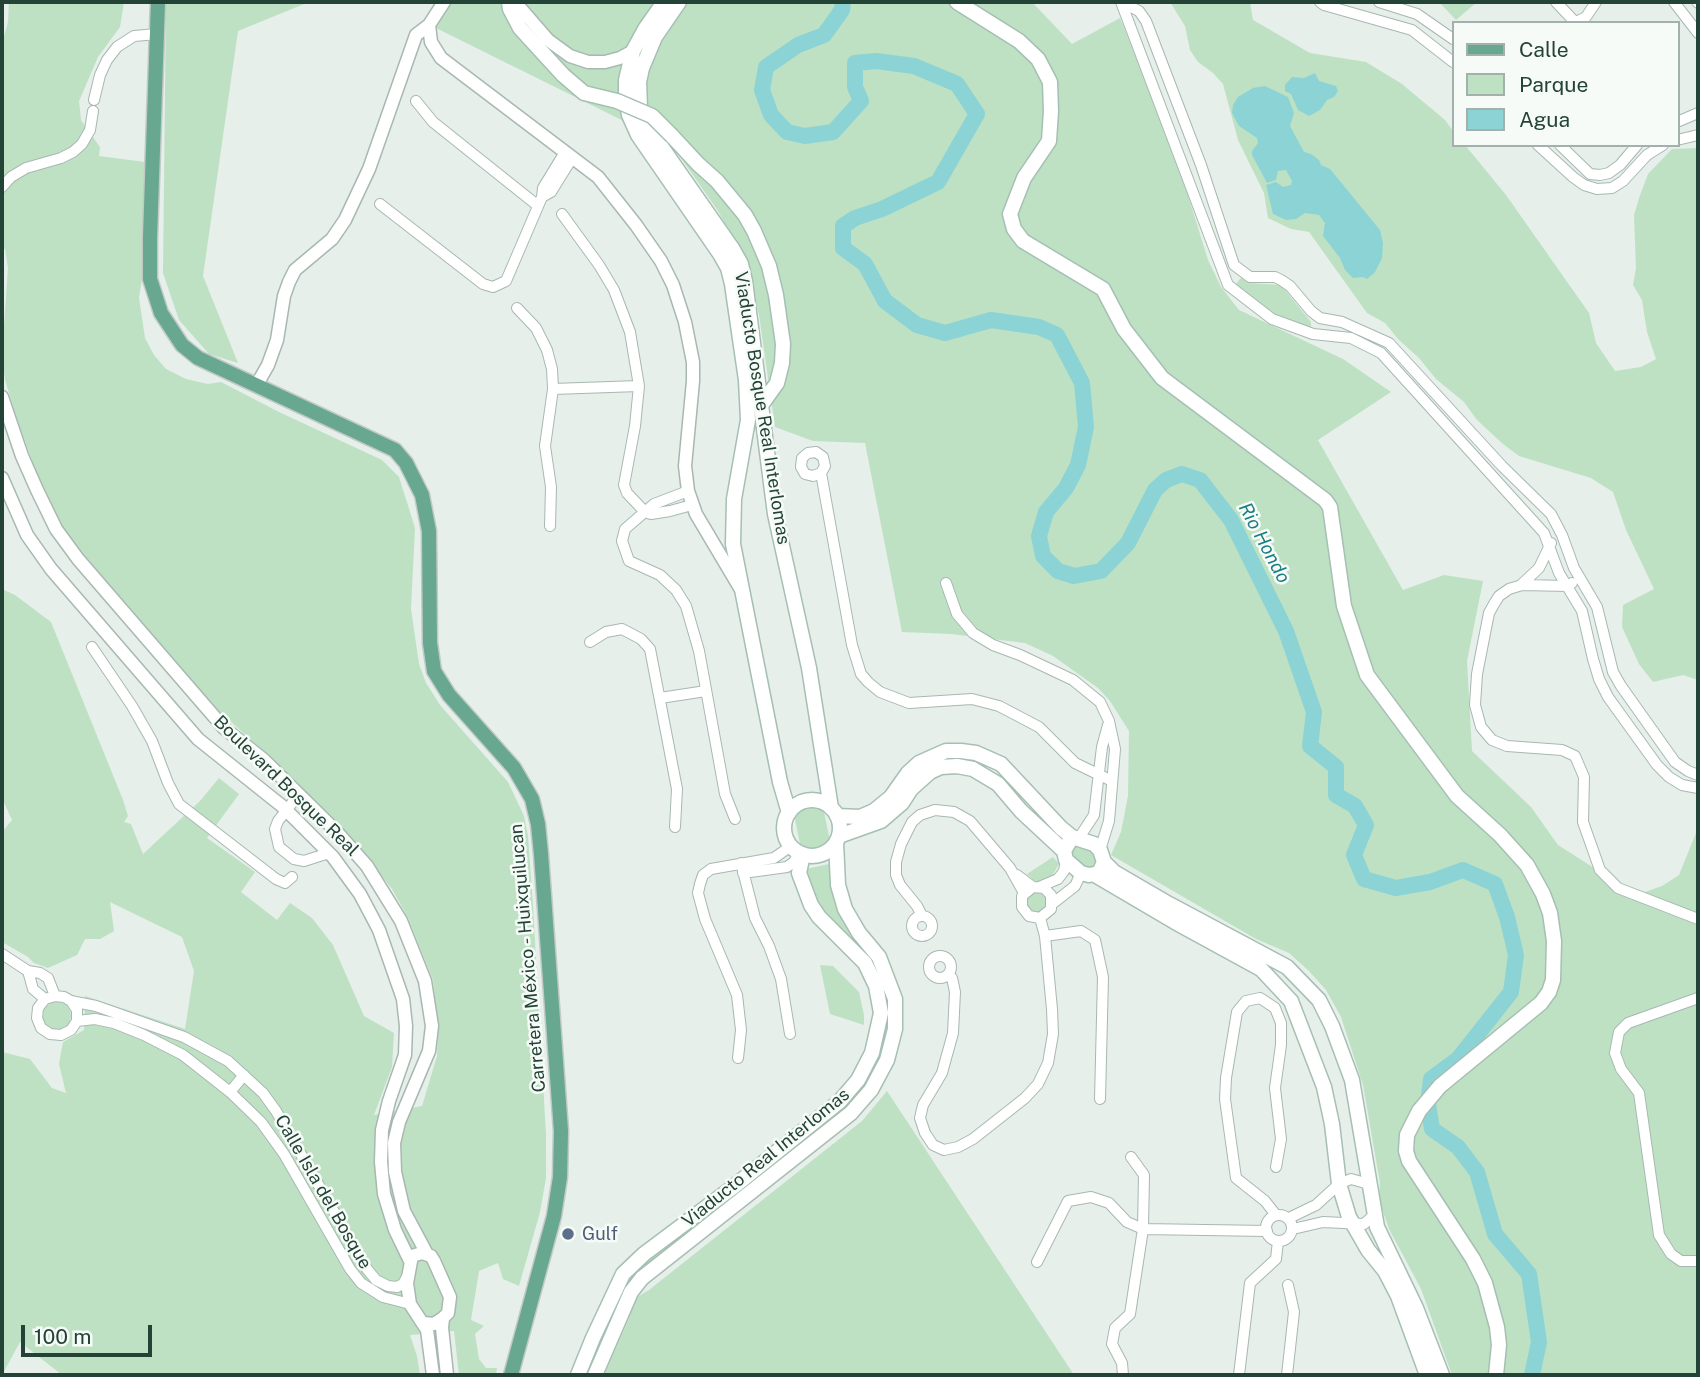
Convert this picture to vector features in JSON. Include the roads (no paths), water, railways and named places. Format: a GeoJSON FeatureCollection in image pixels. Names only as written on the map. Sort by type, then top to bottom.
{"type":"FeatureCollection","features":[{"type":"Feature","properties":{"kind":"main road","name":"Carretera México - Huixquilucan"},"geometry":{"type":"LineString","coordinates":[[158,2],[150,279],[161,313],[183,345],[198,358],[395,450],[406,463],[422,495],[429,531],[430,643],[434,671],[449,695],[514,768],[532,800],[538,824],[561,1131],[554,1216],[511,1375]]}},
{"type":"Feature","properties":{"kind":"main road"},"geometry":{"type":"LineString","coordinates":[[509,2],[520,28],[563,75],[584,93],[617,101],[652,116],[717,181],[745,215],[769,267],[776,295],[783,354],[777,383],[762,404]]}},
{"type":"Feature","properties":{"kind":"main road","name":"Viaducto Bosque Real Interlomas"},"geometry":{"type":"LineString","coordinates":[[664,2],[650,33],[639,82],[640,107],[649,129],[741,264],[752,318],[775,514],[809,668],[834,812]]}},
{"type":"Feature","properties":{"kind":"main road","name":"Viaducto Bosque Real Interlomas"},"geometry":{"type":"LineString","coordinates":[[679,2],[633,51],[626,80],[626,99],[629,115],[638,135],[720,254],[728,268],[732,284],[746,380],[748,421],[734,499],[733,544],[780,782],[789,813]]}},
{"type":"Feature","properties":{"kind":"main road"},"geometry":{"type":"LineString","coordinates":[[957,2],[1019,41],[1038,59],[1050,82],[1049,141],[1024,178],[1010,214],[1014,229],[1023,240],[1103,289],[1124,329],[1162,378],[1325,500],[1330,507],[1344,606],[1367,675],[1457,796],[1500,835],[1527,865],[1544,894],[1554,941],[1553,980],[1549,992],[1541,1003],[1434,1092],[1419,1111],[1407,1135],[1406,1151],[1416,1174],[1473,1259],[1485,1283],[1497,1327],[1499,1345],[1496,1375]]}},
{"type":"Feature","properties":{"kind":"main road"},"geometry":{"type":"LineString","coordinates":[[1427,1375],[1398,1296],[1349,1217],[1339,1184],[1332,1124],[1324,1087],[1291,1001],[1261,969],[1088,874],[1065,855],[998,784],[973,769],[941,767],[930,772],[911,789],[902,803],[880,821],[837,839],[824,853],[813,856],[798,851],[785,831],[789,813],[797,805],[809,801],[821,802],[834,812],[851,818],[867,815],[881,808],[919,763],[946,751],[976,753],[1001,764],[1011,772],[1049,817],[1076,837],[1094,844],[1114,872],[1287,967],[1319,1000],[1342,1050],[1359,1112],[1374,1215],[1383,1242],[1416,1308],[1442,1375]]}},
{"type":"Feature","properties":{"kind":"main road"},"geometry":{"type":"LineString","coordinates":[[834,812],[840,828],[837,839]]}},
{"type":"Feature","properties":{"kind":"main road"},"geometry":{"type":"LineString","coordinates":[[1065,855],[1076,837]]}},
{"type":"Feature","properties":{"kind":"main road","name":"Viaducto Real Interlomas"},"geometry":{"type":"LineString","coordinates":[[595,1375],[632,1292],[642,1278],[851,1113],[871,1090],[887,1060],[895,1029],[895,999],[879,957],[859,933],[845,909],[838,885],[837,839]]}},
{"type":"Feature","properties":{"kind":"main road","name":"Viaducto Real Interlomas"},"geometry":{"type":"LineString","coordinates":[[578,1375],[618,1283],[631,1266],[840,1101],[858,1080],[872,1054],[881,1013],[876,986],[865,963],[819,917],[811,905],[799,873],[798,851]]}},
{"type":"Feature","properties":{"kind":"main road"},"geometry":{"type":"LineString","coordinates":[[1088,874],[1102,869],[1102,856]]}},
{"type":"Feature","properties":{"kind":"street"},"geometry":{"type":"LineString","coordinates":[[256,386],[268,365],[277,340],[284,296],[295,270],[332,239],[345,220],[369,169],[415,35],[429,24],[444,2]]}},
{"type":"Feature","properties":{"kind":"street"},"geometry":{"type":"LineString","coordinates":[[515,2],[548,40],[569,56],[588,62],[605,62],[633,51]]}},
{"type":"Feature","properties":{"kind":"street"},"geometry":{"type":"LineString","coordinates":[[1121,2],[1139,11],[1146,22],[1201,165],[1234,265],[1250,277],[1275,277],[1281,280],[1320,318],[1356,327],[1389,343],[1502,466],[1551,514],[1601,618],[1613,671],[1620,686],[1675,762],[1698,775]]}},
{"type":"Feature","properties":{"kind":"street"},"geometry":{"type":"LineString","coordinates":[[1121,2],[1228,285],[1272,319],[1313,334],[1351,338],[1381,352],[1535,523],[1550,545],[1559,573],[1582,611],[1596,669],[1608,696],[1663,771],[1682,785],[1698,788]]}},
{"type":"Feature","properties":{"kind":"street"},"geometry":{"type":"LineString","coordinates":[[1320,2],[1412,30],[1452,61]]}},
{"type":"Feature","properties":{"kind":"street"},"geometry":{"type":"LineString","coordinates":[[1379,2],[1417,14],[1452,38]]}},
{"type":"Feature","properties":{"kind":"street"},"geometry":{"type":"LineString","coordinates":[[1556,2],[1574,21],[1586,17],[1596,2]]}},
{"type":"Feature","properties":{"kind":"street"},"geometry":{"type":"LineString","coordinates":[[1674,2],[1698,33]]}},
{"type":"Feature","properties":{"kind":"street"},"geometry":{"type":"LineString","coordinates":[[429,24],[431,42],[441,58],[598,177],[661,261],[673,285],[693,362],[694,381],[685,466],[688,491],[692,505],[718,554],[741,589]]}},
{"type":"Feature","properties":{"kind":"street"},"geometry":{"type":"LineString","coordinates":[[94,100],[100,75],[117,47],[134,36],[158,34]]}},
{"type":"Feature","properties":{"kind":"street"},"geometry":{"type":"LineString","coordinates":[[416,101],[433,122],[540,201]]}},
{"type":"Feature","properties":{"kind":"street"},"geometry":{"type":"LineString","coordinates":[[2,187],[11,177],[26,168],[73,152],[82,144],[90,130],[93,111]]}},
{"type":"Feature","properties":{"kind":"street"},"geometry":{"type":"LineString","coordinates":[[1679,140],[1698,135],[1693,128],[1695,115]]}},
{"type":"Feature","properties":{"kind":"street"},"geometry":{"type":"LineString","coordinates":[[1540,147],[1573,177],[1584,185],[1597,189],[1612,188],[1623,181],[1647,155],[1659,147]]}},
{"type":"Feature","properties":{"kind":"street"},"geometry":{"type":"LineString","coordinates":[[1562,147],[1590,174],[1600,175],[1609,173],[1620,165],[1635,147]]}},
{"type":"Feature","properties":{"kind":"street"},"geometry":{"type":"LineString","coordinates":[[380,204],[483,284],[493,286],[506,281],[550,175],[569,155]]}},
{"type":"Feature","properties":{"kind":"street"},"geometry":{"type":"LineString","coordinates":[[562,214],[614,290],[630,332],[639,386],[624,485],[631,499],[645,512],[657,514],[692,505]]}},
{"type":"Feature","properties":{"kind":"street"},"geometry":{"type":"LineString","coordinates":[[1228,285],[1240,271]]}},
{"type":"Feature","properties":{"kind":"street"},"geometry":{"type":"LineString","coordinates":[[517,309],[536,328],[547,350],[552,369],[553,389],[545,446],[551,487],[550,526]]}},
{"type":"Feature","properties":{"kind":"street"},"geometry":{"type":"LineString","coordinates":[[1313,334],[1320,318]]}},
{"type":"Feature","properties":{"kind":"street"},"geometry":{"type":"LineString","coordinates":[[553,389],[639,386]]}},
{"type":"Feature","properties":{"kind":"street","name":"Boulevard Bosque Real"},"geometry":{"type":"LineString","coordinates":[[2,397],[37,490],[56,529],[78,559],[225,728],[299,794],[367,866],[401,921],[425,981],[432,1026],[429,1051],[407,1100],[394,1143],[395,1172],[404,1211],[427,1254],[434,1261],[450,1297],[447,1313],[443,1318]]}},
{"type":"Feature","properties":{"kind":"street"},"geometry":{"type":"LineString","coordinates":[[821,473],[852,645],[861,674],[868,682],[880,692],[909,703],[972,699],[999,706],[1039,727],[1075,763],[1112,781]]}},
{"type":"Feature","properties":{"kind":"street","name":"Boulevard Bosque Real"},"geometry":{"type":"LineString","coordinates":[[2,478],[27,535],[60,579],[198,740],[286,810],[329,853],[360,894],[379,930],[403,999],[406,1026],[405,1055],[382,1130],[381,1162],[384,1194],[409,1267]]}},
{"type":"Feature","properties":{"kind":"street"},"geometry":{"type":"LineString","coordinates":[[688,491],[659,501],[625,529],[622,541],[629,561],[660,575],[676,590],[685,606],[694,630],[725,794],[735,819]]}},
{"type":"Feature","properties":{"kind":"street"},"geometry":{"type":"LineString","coordinates":[[1562,535],[1550,545],[1539,568],[1522,585],[1499,596],[1489,613],[1480,652],[1475,705],[1481,727],[1492,740],[1507,746],[1562,750],[1575,757],[1584,777],[1583,822],[1600,870],[1618,888],[1698,919]]}},
{"type":"Feature","properties":{"kind":"street"},"geometry":{"type":"LineString","coordinates":[[1522,585],[1568,586],[1580,579]]}},
{"type":"Feature","properties":{"kind":"street"},"geometry":{"type":"LineString","coordinates":[[946,583],[957,614],[973,633],[993,645],[1020,654],[1073,681],[1100,702],[1110,721],[1115,749],[1109,821],[1102,856]]}},
{"type":"Feature","properties":{"kind":"street"},"geometry":{"type":"LineString","coordinates":[[590,642],[606,632],[622,629],[641,639],[650,649],[677,789],[674,827]]}},
{"type":"Feature","properties":{"kind":"street"},"geometry":{"type":"LineString","coordinates":[[92,647],[152,741],[179,804],[276,879],[285,883],[294,874],[300,860]]}},
{"type":"Feature","properties":{"kind":"street"},"geometry":{"type":"LineString","coordinates":[[660,698],[706,691]]}},
{"type":"Feature","properties":{"kind":"street"},"geometry":{"type":"LineString","coordinates":[[1076,837],[1094,815],[1102,747],[1110,721]]}},
{"type":"Feature","properties":{"kind":"street"},"geometry":{"type":"LineString","coordinates":[[299,794],[278,821],[276,839],[286,855],[300,860],[314,859],[329,853]]}},
{"type":"Feature","properties":{"kind":"street"},"geometry":{"type":"LineString","coordinates":[[922,916],[900,885],[896,862],[906,830],[920,815],[944,809],[962,816],[987,839],[1010,869],[1032,889],[1051,895],[1052,905]]}},
{"type":"Feature","properties":{"kind":"street"},"geometry":{"type":"LineString","coordinates":[[738,1058],[741,1030],[737,995],[711,937],[698,893],[704,875],[711,869],[742,868],[798,851]]}},
{"type":"Feature","properties":{"kind":"street"},"geometry":{"type":"LineString","coordinates":[[1065,855],[1064,872],[1058,878],[1032,889],[1021,901],[1029,916],[1040,918],[1048,913],[1052,905],[1088,874]]}},
{"type":"Feature","properties":{"kind":"street"},"geometry":{"type":"LineString","coordinates":[[742,868],[755,918],[781,979],[790,1034]]}},
{"type":"Feature","properties":{"kind":"street"},"geometry":{"type":"LineString","coordinates":[[947,975],[952,978],[955,992],[953,1033],[942,1073],[923,1105],[920,1118],[933,1145],[944,1150],[958,1147],[973,1139],[1025,1098],[1038,1084],[1048,1063],[1053,1034],[1045,936],[1040,918]]}},
{"type":"Feature","properties":{"kind":"street"},"geometry":{"type":"LineString","coordinates":[[1045,936],[1081,931],[1095,940],[1103,977],[1100,1099]]}},
{"type":"Feature","properties":{"kind":"street"},"geometry":{"type":"LineString","coordinates":[[2,954],[28,971],[40,973],[47,978],[50,998]]}},
{"type":"Feature","properties":{"kind":"street"},"geometry":{"type":"LineString","coordinates":[[28,971],[33,989],[50,998],[64,997],[71,1001],[77,1010],[77,1021],[71,1030],[61,1035],[50,1034],[41,1028],[37,1018],[38,1007],[50,998]]}},
{"type":"Feature","properties":{"kind":"street"},"geometry":{"type":"LineString","coordinates":[[1276,1167],[1281,1139],[1275,1088],[1281,1023],[1275,1008],[1260,998],[1246,1001],[1237,1012],[1226,1078],[1225,1099],[1236,1178],[1265,1201],[1276,1215],[1289,1218],[1316,1205],[1339,1184],[1351,1179],[1369,1184]]}},
{"type":"Feature","properties":{"kind":"street"},"geometry":{"type":"LineString","coordinates":[[1698,998],[1628,1023],[1619,1032],[1615,1053],[1621,1069],[1639,1093],[1659,1235],[1671,1254],[1681,1261],[1698,1261]]}},
{"type":"Feature","properties":{"kind":"street","name":"Calle Isla del Bosque"},"geometry":{"type":"LineString","coordinates":[[71,1001],[96,1006],[184,1037],[228,1061],[263,1093],[276,1111],[367,1269],[376,1280],[387,1286],[397,1287],[403,1284],[409,1267]]}},
{"type":"Feature","properties":{"kind":"street","name":"Calle Isla del Bosque"},"geometry":{"type":"LineString","coordinates":[[77,1021],[95,1019],[144,1035],[183,1055],[230,1092],[261,1122],[284,1154],[350,1269],[361,1283],[383,1297],[410,1304]]}},
{"type":"Feature","properties":{"kind":"street"},"geometry":{"type":"LineString","coordinates":[[230,1092],[244,1074]]}},
{"type":"Feature","properties":{"kind":"street"},"geometry":{"type":"LineString","coordinates":[[1123,1375],[1122,1363],[1112,1344],[1115,1328],[1130,1314],[1143,1229],[1144,1175],[1131,1157]]}},
{"type":"Feature","properties":{"kind":"street"},"geometry":{"type":"LineString","coordinates":[[1037,1262],[1068,1201],[1091,1197],[1109,1203],[1127,1222],[1143,1229],[1267,1231]]}},
{"type":"Feature","properties":{"kind":"street"},"geometry":{"type":"LineString","coordinates":[[1276,1215],[1267,1224],[1267,1231],[1271,1238],[1278,1241],[1290,1236],[1293,1229],[1289,1218]]}},
{"type":"Feature","properties":{"kind":"street"},"geometry":{"type":"LineString","coordinates":[[1293,1229],[1323,1222],[1364,1224],[1374,1215]]}},
{"type":"Feature","properties":{"kind":"street"},"geometry":{"type":"LineString","coordinates":[[1239,1375],[1250,1283],[1276,1259],[1278,1241]]}},
{"type":"Feature","properties":{"kind":"street"},"geometry":{"type":"LineString","coordinates":[[427,1254],[417,1253],[409,1267],[410,1304],[424,1323],[435,1324],[443,1318]]}},
{"type":"Feature","properties":{"kind":"street"},"geometry":{"type":"LineString","coordinates":[[1287,1375],[1294,1312],[1288,1285]]}},
{"type":"Feature","properties":{"kind":"street"},"geometry":{"type":"LineString","coordinates":[[443,1318],[447,1375]]}},
{"type":"Feature","properties":{"kind":"street"},"geometry":{"type":"LineString","coordinates":[[424,1323],[433,1375]]}},
{"type":"Feature","properties":{"kind":"water"},"geometry":{"type":"Polygon","coordinates":[[[1315,73],[1319,81],[1336,86],[1338,91],[1320,110],[1309,116],[1298,110],[1291,94],[1285,91],[1285,85],[1292,77],[1304,78],[1315,73]]]}},
{"type":"Feature","properties":{"kind":"water"},"geometry":{"type":"Polygon","coordinates":[[[1265,86],[1288,97],[1294,113],[1290,126],[1304,152],[1311,154],[1321,165],[1330,169],[1380,230],[1382,258],[1375,272],[1367,279],[1353,278],[1345,270],[1340,258],[1323,236],[1325,223],[1319,215],[1305,213],[1296,219],[1286,220],[1273,214],[1266,185],[1276,182],[1283,187],[1291,185],[1292,181],[1286,170],[1278,171],[1276,180],[1267,183],[1252,155],[1258,143],[1257,138],[1239,126],[1232,113],[1238,97],[1253,88],[1265,86]]]}},
{"type":"Feature","properties":{"kind":"waterway","name":"Rio Hondo"},"geometry":{"type":"LineString","coordinates":[[843,2],[842,10],[824,35],[798,45],[766,67],[762,90],[771,115],[787,132],[805,136],[833,132],[861,101],[855,87],[855,63],[876,61],[914,66],[957,84],[977,114],[938,182],[882,209],[855,218],[843,226],[843,248],[865,264],[885,301],[917,325],[945,333],[991,320],[1039,327],[1057,335],[1082,383],[1086,427],[1078,465],[1066,488],[1046,512],[1039,536],[1043,556],[1058,571],[1074,576],[1101,571],[1128,543],[1155,490],[1166,480],[1182,474],[1200,480],[1231,520],[1286,631],[1314,712],[1310,746],[1336,767],[1336,795],[1355,806],[1366,825],[1354,855],[1364,879],[1396,888],[1430,882],[1463,870],[1495,884],[1507,917],[1516,955],[1511,992],[1458,1059],[1431,1079],[1428,1104],[1432,1129],[1458,1147],[1477,1172],[1495,1234],[1529,1274],[1539,1342],[1532,1375]]}},
{"type":"Feature","properties":{"kind":"place","name":"Gulf"},"geometry":{"type":"Point","coordinates":[568,1234]}}]}
